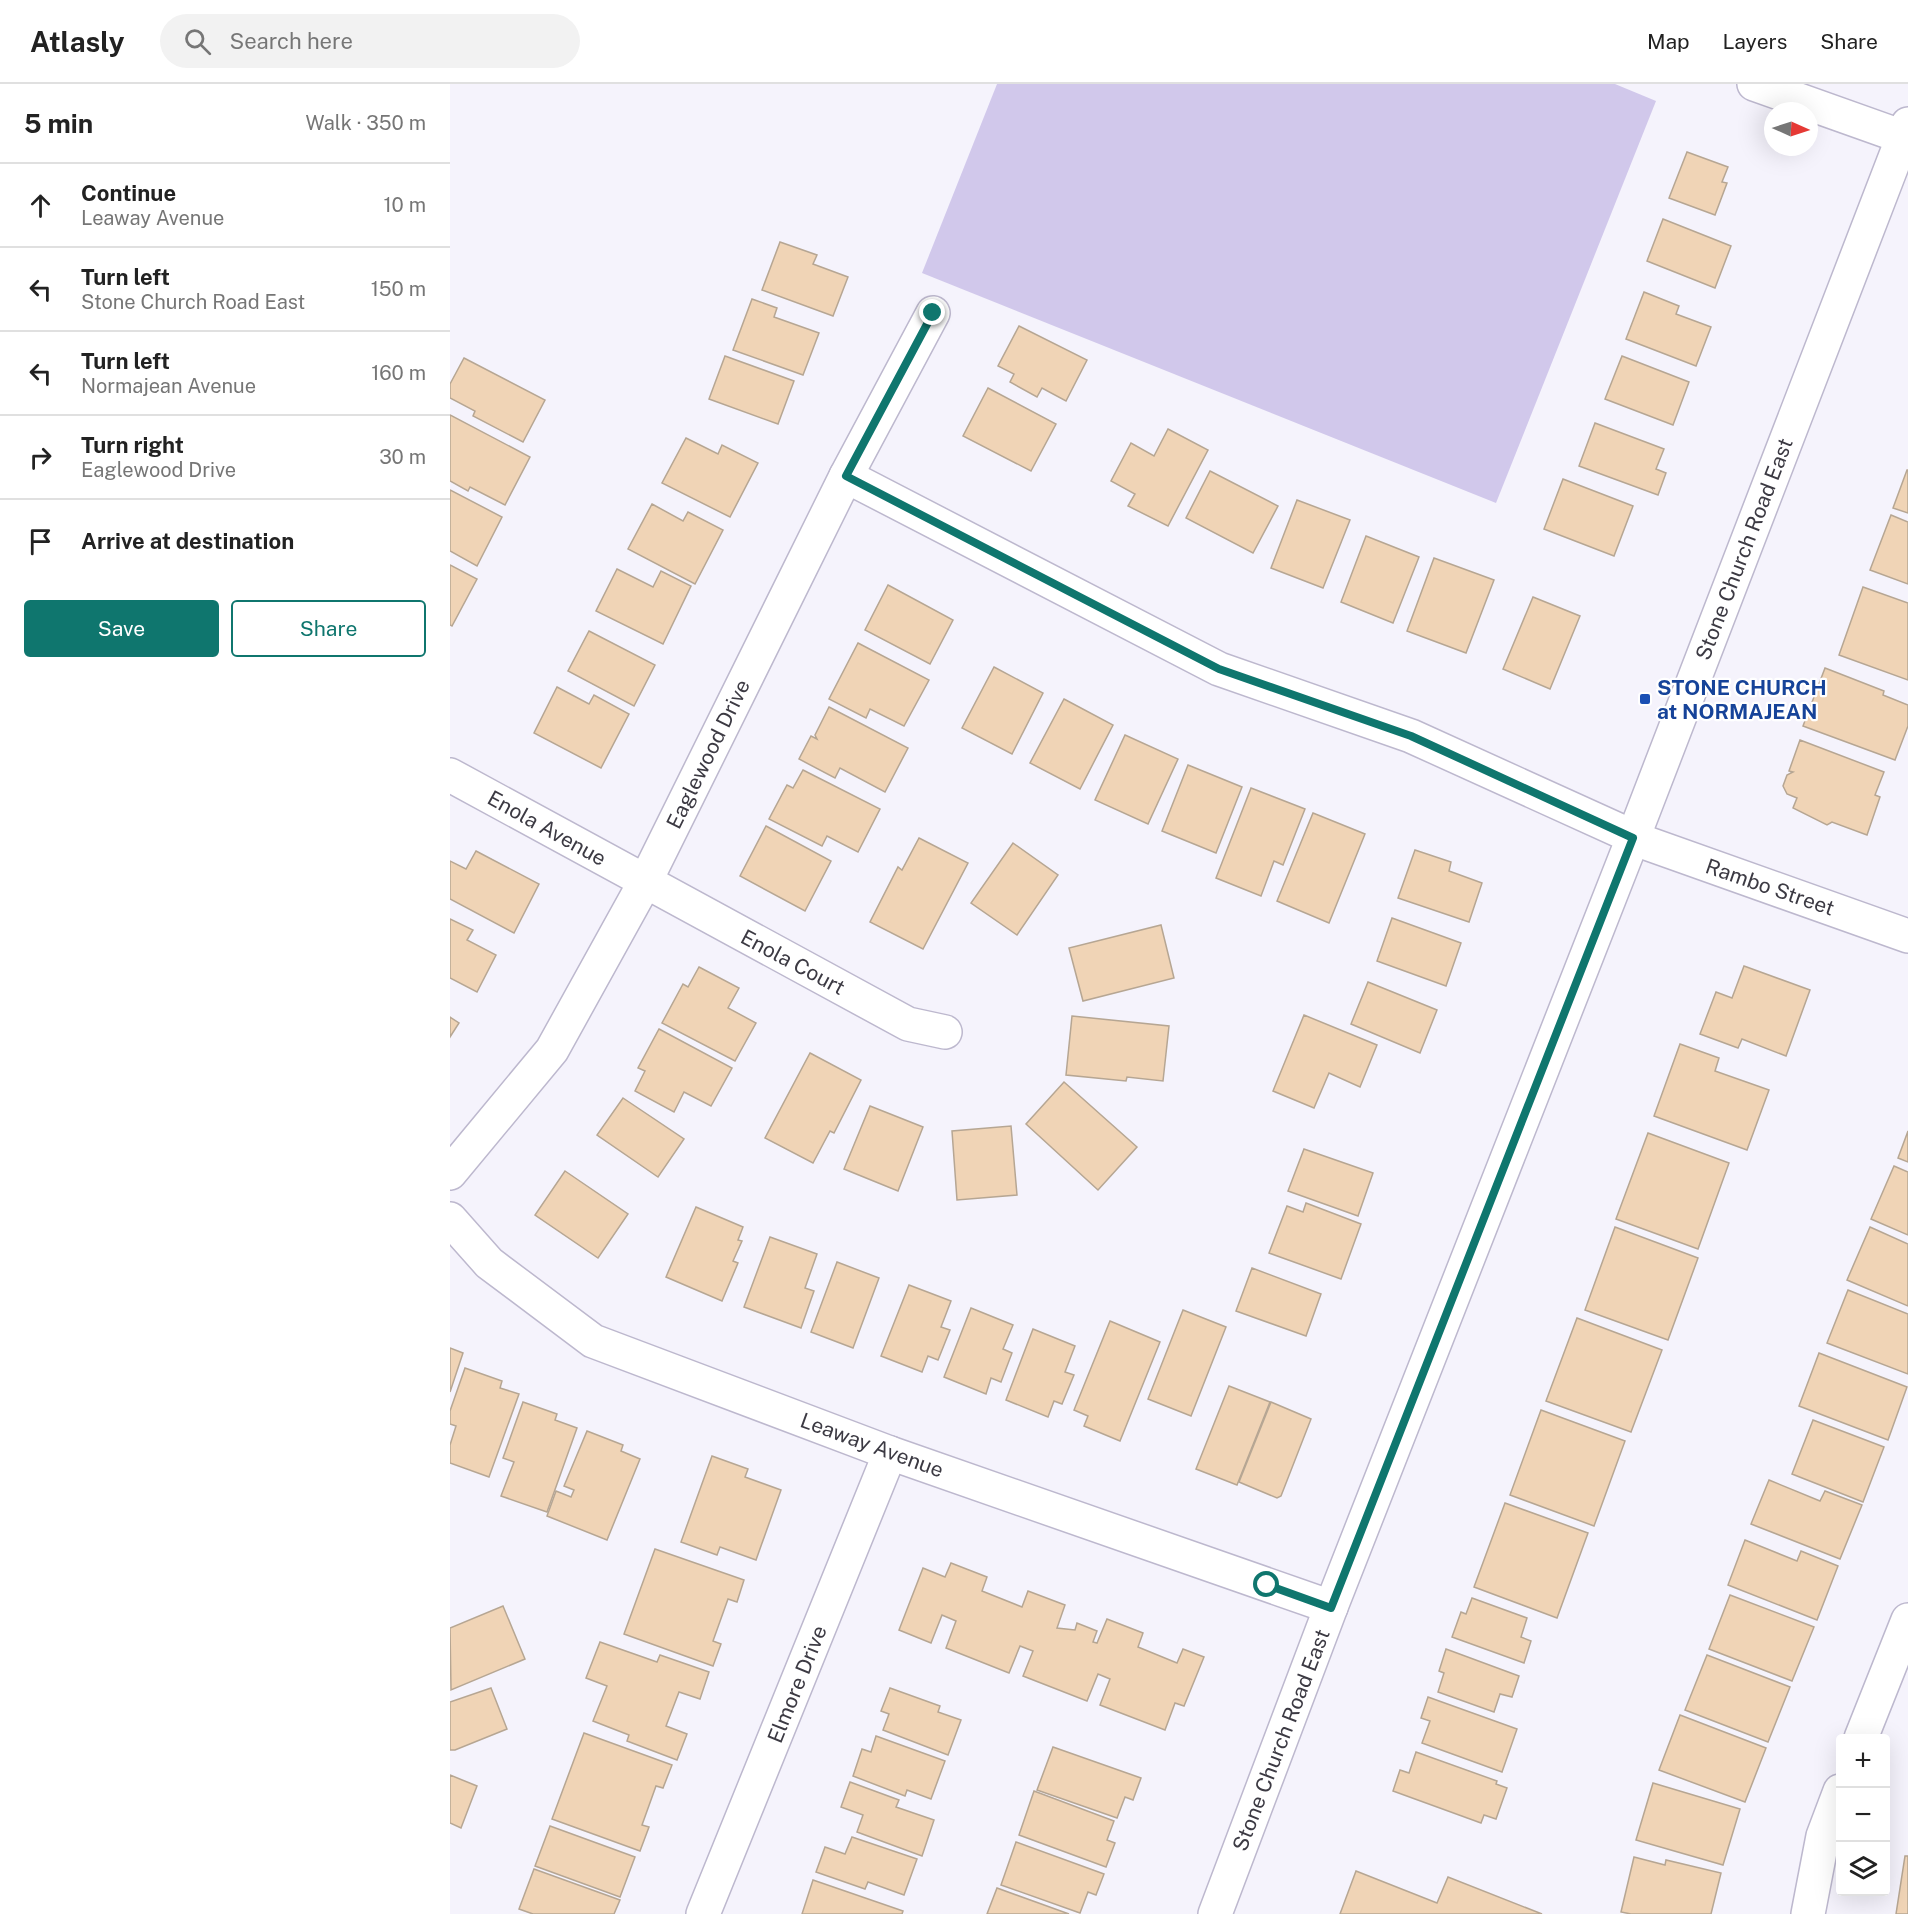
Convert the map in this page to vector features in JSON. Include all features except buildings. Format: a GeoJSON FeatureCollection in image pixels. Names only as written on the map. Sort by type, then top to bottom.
{"type":"FeatureCollection","features":[{"type":"Feature","properties":{"kind":"street"},"geometry":{"type":"LineString","coordinates":[[1754,84],[1905,130]]}},
{"type":"Feature","properties":{"kind":"street","name":"Stone Church Road East"},"geometry":{"type":"LineString","coordinates":[[1215,1914],[1331,1608],[1633,838],[1905,130]]}},
{"type":"Feature","properties":{"kind":"street","name":"Eaglewood Drive"},"geometry":{"type":"LineString","coordinates":[[450,1173],[552,1050],[645,882],[846,476],[933,313]]}},
{"type":"Feature","properties":{"kind":"street","name":"Rambo Street"},"geometry":{"type":"LineString","coordinates":[[846,476],[1219,669],[1411,736],[1633,838],[1908,936]]}},
{"type":"Feature","properties":{"kind":"street","name":"Enola Avenue"},"geometry":{"type":"LineString","coordinates":[[450,775],[645,882]]}},
{"type":"Feature","properties":{"kind":"street","name":"Enola Court"},"geometry":{"type":"LineString","coordinates":[[645,882],[908,1024],[945,1032]]}},
{"type":"Feature","properties":{"kind":"street","name":"Leaway Avenue"},"geometry":{"type":"LineString","coordinates":[[450,1219],[489,1263],[593,1341],[890,1453],[1331,1608]]}},
{"type":"Feature","properties":{"kind":"street","name":"Elmore Drive"},"geometry":{"type":"LineString","coordinates":[[703,1914],[890,1453]]}},
{"type":"Feature","properties":{"kind":"street"},"geometry":{"type":"LineString","coordinates":[[1863,1734],[1908,1620]]}},
{"type":"Feature","properties":{"kind":"street"},"geometry":{"type":"LineString","coordinates":[[1808,1914],[1823,1836],[1836,1802]]}},
{"type":"Feature","properties":{"kind":"shaded area"},"geometry":{"type":"Polygon","coordinates":[[[997,84],[1615,84],[1656,101],[1496,503],[922,273],[997,84]]]}},
{"type":"Feature","properties":{"kind":"place","name":"STONE CHURCH at NORMAJEAN"},"geometry":{"type":"Point","coordinates":[1645,699]}},
{"type":"Feature","properties":{"kind":"route"},"geometry":{"type":"LineString","coordinates":[[933,313],[846,476],[1219,669],[1411,736],[1633,838],[1331,1608],[1267,1585]]}}]}
